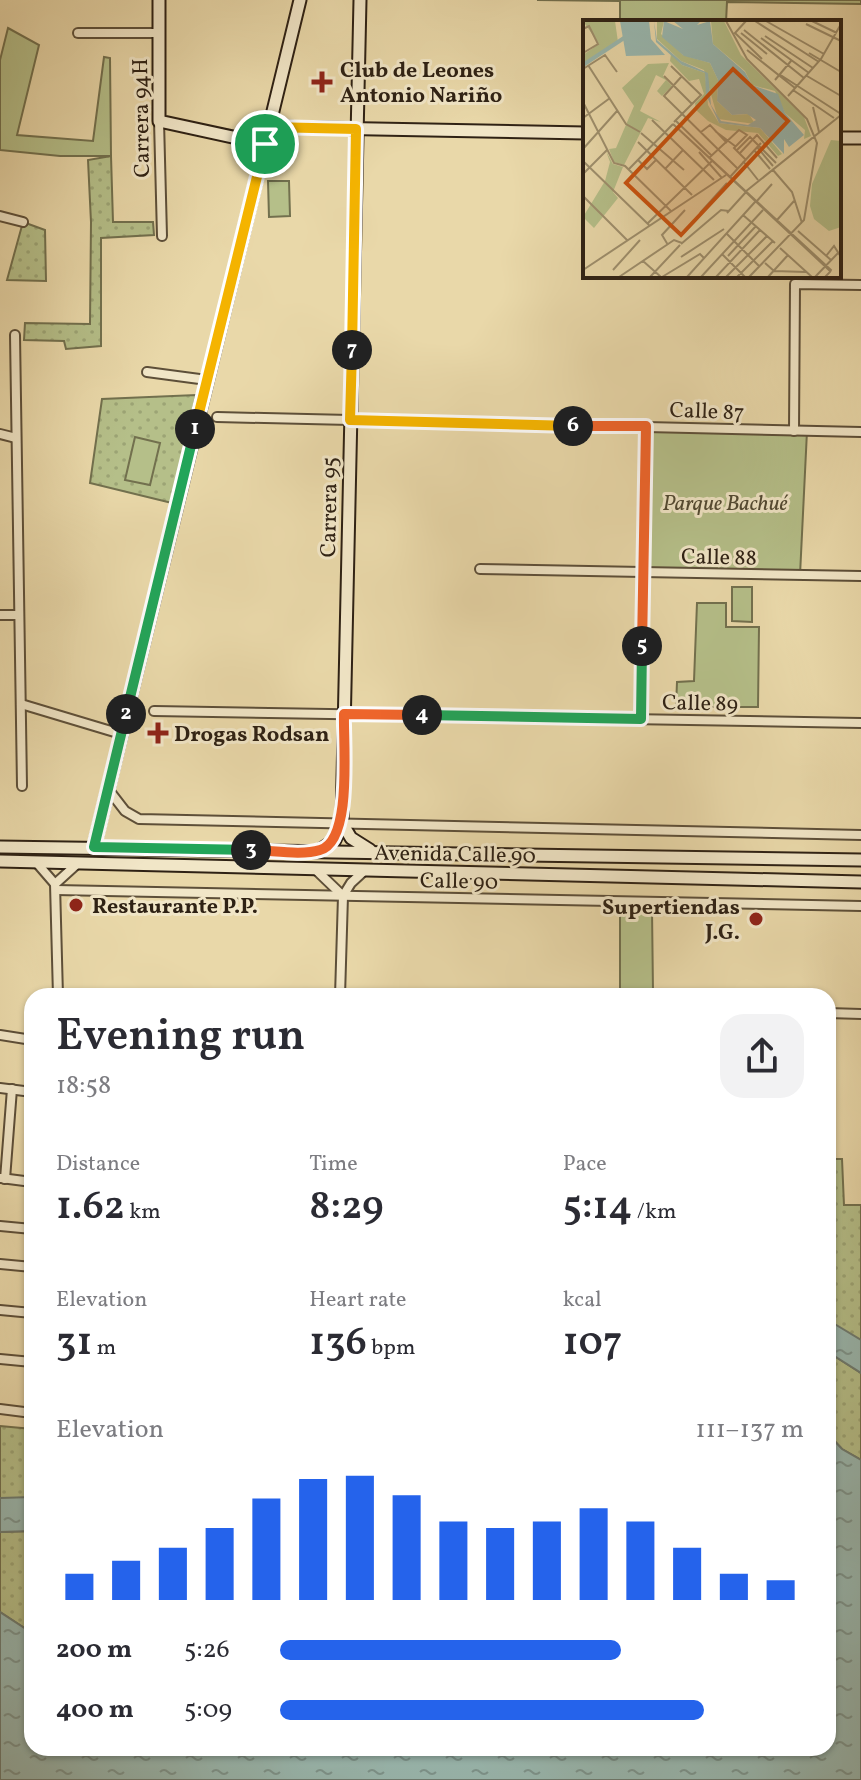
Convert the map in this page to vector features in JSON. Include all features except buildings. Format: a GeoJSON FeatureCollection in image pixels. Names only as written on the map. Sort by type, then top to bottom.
{"type":"FeatureCollection","features":[{"type":"Feature","properties":{"kind":"main road","name":"Carrera 94H"},"geometry":{"type":"LineString","coordinates":[[159,0],[159,121]]}},
{"type":"Feature","properties":{"kind":"main road"},"geometry":{"type":"LineString","coordinates":[[77,864],[94,847],[300,0]]}},
{"type":"Feature","properties":{"kind":"main road","name":"Carrera 95"},"geometry":{"type":"LineString","coordinates":[[342,823],[360,0]]}},
{"type":"Feature","properties":{"kind":"main road"},"geometry":{"type":"LineString","coordinates":[[159,121],[265,144]]}},
{"type":"Feature","properties":{"kind":"main road"},"geometry":{"type":"LineString","coordinates":[[269,127],[583,133]]}},
{"type":"Feature","properties":{"kind":"main road"},"geometry":{"type":"LineString","coordinates":[[320,851],[335,840],[342,823]]}},
{"type":"Feature","properties":{"kind":"main road"},"geometry":{"type":"LineString","coordinates":[[342,823],[351,838],[374,852]]}},
{"type":"Feature","properties":{"kind":"main road","name":"Avenida Calle 90"},"geometry":{"type":"LineString","coordinates":[[0,847],[861,860]]}},
{"type":"Feature","properties":{"kind":"main road","name":"Avenida Calle 90"},"geometry":{"type":"LineString","coordinates":[[0,861],[861,882]]}},
{"type":"Feature","properties":{"kind":"street"},"geometry":{"type":"LineString","coordinates":[[78,33],[159,33]]}},
{"type":"Feature","properties":{"kind":"street","name":"Carrera 94H"},"geometry":{"type":"LineString","coordinates":[[159,121],[162,236]]}},
{"type":"Feature","properties":{"kind":"street"},"geometry":{"type":"LineString","coordinates":[[0,216],[23,222]]}},
{"type":"Feature","properties":{"kind":"street"},"geometry":{"type":"LineString","coordinates":[[794,431],[795,284],[861,285]]}},
{"type":"Feature","properties":{"kind":"street"},"geometry":{"type":"LineString","coordinates":[[15,335],[22,786]]}},
{"type":"Feature","properties":{"kind":"street"},"geometry":{"type":"LineString","coordinates":[[147,372],[207,380]]}},
{"type":"Feature","properties":{"kind":"street","name":"Calle 87"},"geometry":{"type":"LineString","coordinates":[[217,417],[861,432]]}},
{"type":"Feature","properties":{"kind":"street"},"geometry":{"type":"LineString","coordinates":[[641,719],[646,426]]}},
{"type":"Feature","properties":{"kind":"street"},"geometry":{"type":"LineString","coordinates":[[0,434],[16,438]]}},
{"type":"Feature","properties":{"kind":"street","name":"Calle 88"},"geometry":{"type":"LineString","coordinates":[[480,569],[861,576]]}},
{"type":"Feature","properties":{"kind":"street"},"geometry":{"type":"LineString","coordinates":[[0,615],[19,615]]}},
{"type":"Feature","properties":{"kind":"street"},"geometry":{"type":"LineString","coordinates":[[21,704],[121,734]]}},
{"type":"Feature","properties":{"kind":"street","name":"Calle 89"},"geometry":{"type":"LineString","coordinates":[[154,711],[861,723]]}},
{"type":"Feature","properties":{"kind":"street"},"geometry":{"type":"LineString","coordinates":[[108,789],[125,811],[139,819],[861,835]]}},
{"type":"Feature","properties":{"kind":"street"},"geometry":{"type":"LineString","coordinates":[[36,862],[56,887],[58,988]]}},
{"type":"Feature","properties":{"kind":"street"},"geometry":{"type":"LineString","coordinates":[[56,887],[77,864]]}},
{"type":"Feature","properties":{"kind":"street"},"geometry":{"type":"LineString","coordinates":[[316,870],[343,896]]}},
{"type":"Feature","properties":{"kind":"street"},"geometry":{"type":"LineString","coordinates":[[340,988],[343,896],[364,871]]}},
{"type":"Feature","properties":{"kind":"street","name":"Calle 90"},"geometry":{"type":"LineString","coordinates":[[56,887],[861,906]]}},
{"type":"Feature","properties":{"kind":"street"},"geometry":{"type":"LineString","coordinates":[[836,1013],[861,1014]]}},
{"type":"Feature","properties":{"kind":"street"},"geometry":{"type":"LineString","coordinates":[[0,1035],[24,1039]]}},
{"type":"Feature","properties":{"kind":"street"},"geometry":{"type":"LineString","coordinates":[[0,1088],[24,1091]]}},
{"type":"Feature","properties":{"kind":"street"},"geometry":{"type":"LineString","coordinates":[[12,1089],[3,1178],[24,1181]]}},
{"type":"Feature","properties":{"kind":"street"},"geometry":{"type":"LineString","coordinates":[[0,1226],[24,1228]]}},
{"type":"Feature","properties":{"kind":"street"},"geometry":{"type":"LineString","coordinates":[[0,1264],[24,1266]]}},
{"type":"Feature","properties":{"kind":"street"},"geometry":{"type":"LineString","coordinates":[[0,1310],[24,1312]]}},
{"type":"Feature","properties":{"kind":"street"},"geometry":{"type":"LineString","coordinates":[[0,1359],[24,1361]]}},
{"type":"Feature","properties":{"kind":"street"},"geometry":{"type":"LineString","coordinates":[[0,1409],[24,1412]]}},
{"type":"Feature","properties":{"kind":"green space"},"geometry":{"type":"Polygon","coordinates":[[[537,0],[861,0],[861,4],[727,2],[726,20],[620,20],[620,1],[537,0]]]}},
{"type":"Feature","properties":{"kind":"green space"},"geometry":{"type":"Polygon","coordinates":[[[8,28],[39,45],[17,135],[93,141],[104,57],[110,58],[111,156],[60,156],[0,150],[0,60],[8,28]]]}},
{"type":"Feature","properties":{"kind":"green space"},"geometry":{"type":"Polygon","coordinates":[[[111,156],[113,222],[153,222],[154,235],[101,238],[101,346],[66,349],[64,341],[24,340],[25,323],[90,324],[88,160],[111,156]]]}},
{"type":"Feature","properties":{"kind":"green space"},"geometry":{"type":"Polygon","coordinates":[[[268,181],[289,181],[290,216],[269,217],[268,181]]]}},
{"type":"Feature","properties":{"kind":"green space"},"geometry":{"type":"Polygon","coordinates":[[[23,222],[45,230],[46,281],[7,280],[23,222]]]}},
{"type":"Feature","properties":{"kind":"green space"},"geometry":{"type":"Polygon","coordinates":[[[196,395],[172,503],[90,483],[102,399],[196,395]]]}},
{"type":"Feature","properties":{"kind":"green space","name":"Parque Bachué"},"geometry":{"type":"Polygon","coordinates":[[[648,427],[807,431],[800,575],[644,572],[648,427]]]}},
{"type":"Feature","properties":{"kind":"green space"},"geometry":{"type":"Polygon","coordinates":[[[135,437],[160,443],[150,485],[125,480],[135,437]]]}},
{"type":"Feature","properties":{"kind":"green space"},"geometry":{"type":"Polygon","coordinates":[[[732,587],[752,587],[752,622],[732,621],[732,587]]]}},
{"type":"Feature","properties":{"kind":"green space"},"geometry":{"type":"Polygon","coordinates":[[[697,603],[726,603],[726,627],[759,627],[758,707],[676,707],[677,682],[694,681],[697,603]]]}},
{"type":"Feature","properties":{"kind":"green space"},"geometry":{"type":"Polygon","coordinates":[[[652,910],[653,988],[620,988],[620,911],[652,910]]]}},
{"type":"Feature","properties":{"kind":"green space"},"geometry":{"type":"Polygon","coordinates":[[[836,1159],[842,1159],[844,1205],[861,1205],[861,1342],[836,1326],[836,1159]]]}},
{"type":"Feature","properties":{"kind":"green space"},"geometry":{"type":"Polygon","coordinates":[[[836,1357],[861,1373],[861,1460],[836,1443],[836,1357]]]}},
{"type":"Feature","properties":{"kind":"green space"},"geometry":{"type":"Polygon","coordinates":[[[0,1426],[24,1428],[24,1498],[0,1498],[0,1426]]]}},
{"type":"Feature","properties":{"kind":"green space"},"geometry":{"type":"Polygon","coordinates":[[[24,1531],[24,1628],[0,1612],[0,1532],[24,1531]]]}},
{"type":"Feature","properties":{"kind":"water"},"geometry":{"type":"Polygon","coordinates":[[[836,1325],[861,1340],[861,1373],[836,1357],[836,1325]]]}},
{"type":"Feature","properties":{"kind":"water"},"geometry":{"type":"Polygon","coordinates":[[[836,1443],[861,1460],[861,1780],[0,1780],[0,1612],[24,1628],[24,1756],[836,1756],[836,1443]]]}},
{"type":"Feature","properties":{"kind":"water"},"geometry":{"type":"Polygon","coordinates":[[[24,1497],[24,1531],[0,1532],[0,1498],[24,1497]]]}},
{"type":"Feature","properties":{"kind":"place","name":"Club de Leones Antonio Nariño"},"geometry":{"type":"Point","coordinates":[322,82]}},
{"type":"Feature","properties":{"kind":"place","name":"Drogas Rodsan"},"geometry":{"type":"Point","coordinates":[158,733]}},
{"type":"Feature","properties":{"kind":"place","name":"Restaurante P.P."},"geometry":{"type":"Point","coordinates":[76,905]}},
{"type":"Feature","properties":{"kind":"place","name":"Supertiendas J.G."},"geometry":{"type":"Point","coordinates":[756,919]}},
{"type":"Feature","properties":{"kind":"route"},"geometry":{"type":"LineString","coordinates":[[269,127],[356,129],[350,420],[646,426],[641,719],[344,714],[342,823],[335,840],[320,851],[94,847],[96,839],[265,144],[269,127]]}}]}
